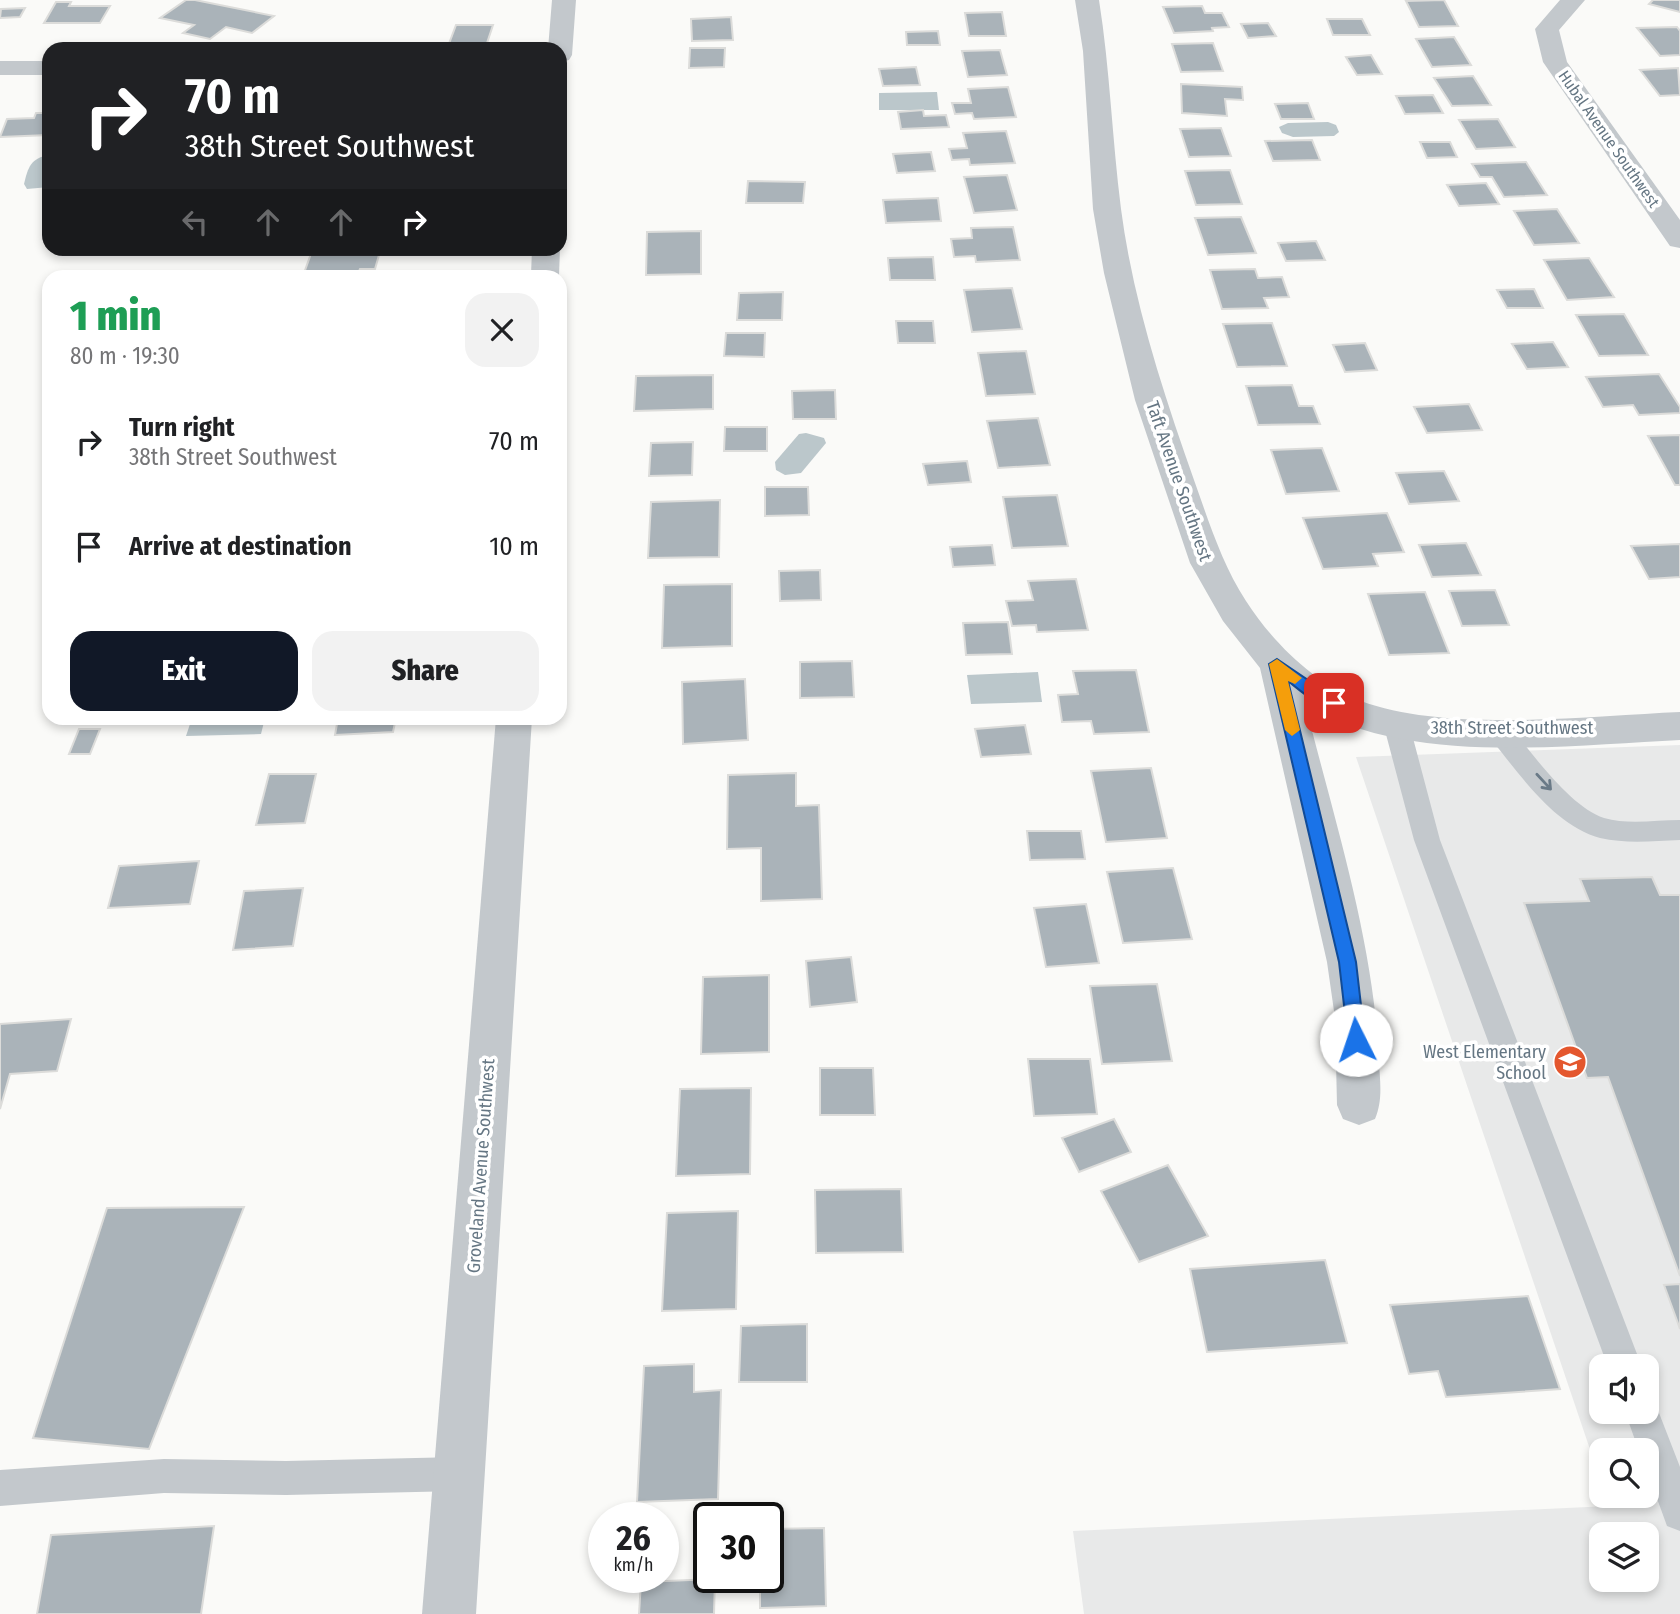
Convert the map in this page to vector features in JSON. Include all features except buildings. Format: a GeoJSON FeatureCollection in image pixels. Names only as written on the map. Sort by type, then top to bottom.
{"type":"FeatureCollection","features":[{"type":"Feature","properties":{"kind":"street"},"geometry":{"type":"LineString","coordinates":[[561,42],[564,0]]}},
{"type":"Feature","properties":{"kind":"street","name":"Taft Avenue Southwest"},"geometry":{"type":"LineString","coordinates":[[1087,0],[1096,51],[1107,209],[1112,241],[1150,400],[1206,563],[1235,612],[1277,664],[1348,962],[1356,1018],[1359,1105]]}},
{"type":"Feature","properties":{"kind":"street","name":"Hubal Avenue Southwest"},"geometry":{"type":"LineString","coordinates":[[1573,0],[1547,29],[1555,62],[1680,240]]}},
{"type":"Feature","properties":{"kind":"street"},"geometry":{"type":"LineString","coordinates":[[0,68],[42,68]]}},
{"type":"Feature","properties":{"kind":"street","name":"38th Street Southwest"},"geometry":{"type":"LineString","coordinates":[[1277,664],[1315,693],[1353,713],[1414,728],[1499,731],[1680,726]]}},
{"type":"Feature","properties":{"kind":"street","name":"Groveland Avenue Southwest"},"geometry":{"type":"LineString","coordinates":[[449,1614],[513,725]]}},
{"type":"Feature","properties":{"kind":"lane"},"geometry":{"type":"LineString","coordinates":[[1396,723],[1426,840],[1476,964],[1620,1354]]}},
{"type":"Feature","properties":{"kind":"lane"},"geometry":{"type":"LineString","coordinates":[[1499,731],[1571,810],[1596,826],[1622,831],[1680,830]]}},
{"type":"Feature","properties":{"kind":"lane"},"geometry":{"type":"LineString","coordinates":[[1647,1424],[1680,1513]]}},
{"type":"Feature","properties":{"kind":"lane"},"geometry":{"type":"LineString","coordinates":[[0,1488],[164,1476],[286,1478],[459,1474]]}},
{"type":"Feature","properties":{"kind":"shaded area"},"geometry":{"type":"Polygon","coordinates":[[[937,92],[939,110],[879,110],[879,93],[937,92]]]}},
{"type":"Feature","properties":{"kind":"shaded area"},"geometry":{"type":"Polygon","coordinates":[[[1328,122],[1336,125],[1339,132],[1334,136],[1293,137],[1282,133],[1279,127],[1288,123],[1328,122]]]}},
{"type":"Feature","properties":{"kind":"shaded area"},"geometry":{"type":"Polygon","coordinates":[[[42,157],[42,188],[27,189],[24,184],[27,173],[38,158],[42,157]]]}},
{"type":"Feature","properties":{"kind":"shaded area"},"geometry":{"type":"Polygon","coordinates":[[[799,434],[824,438],[826,443],[801,473],[785,475],[776,470],[775,462],[799,434]]]}},
{"type":"Feature","properties":{"kind":"shaded area"},"geometry":{"type":"Polygon","coordinates":[[[1038,672],[1042,702],[971,704],[967,675],[1038,672]]]}},
{"type":"Feature","properties":{"kind":"shaded area"},"geometry":{"type":"Polygon","coordinates":[[[190,725],[263,725],[261,734],[186,736],[190,725]]]}},
{"type":"Feature","properties":{"kind":"shaded area","name":"West Elementary School"},"geometry":{"type":"Polygon","coordinates":[[[1680,745],[1680,1614],[1084,1614],[1073,1531],[1589,1507],[1659,1508],[1659,1438],[1589,1438],[1589,1446],[1356,757],[1680,745]]]}},
{"type":"Feature","properties":{"kind":"slow traffic"},"geometry":{"type":"LineString","coordinates":[[1292,730],[1277,664],[1295,678]]}},
{"type":"Feature","properties":{"kind":"place","name":"West Elementary School"},"geometry":{"type":"Point","coordinates":[1570,1062]}},
{"type":"Feature","properties":{"kind":"route"},"geometry":{"type":"LineString","coordinates":[[1334,703],[1315,693],[1277,664],[1348,962],[1356,1018],[1356,1040]]}}]}
